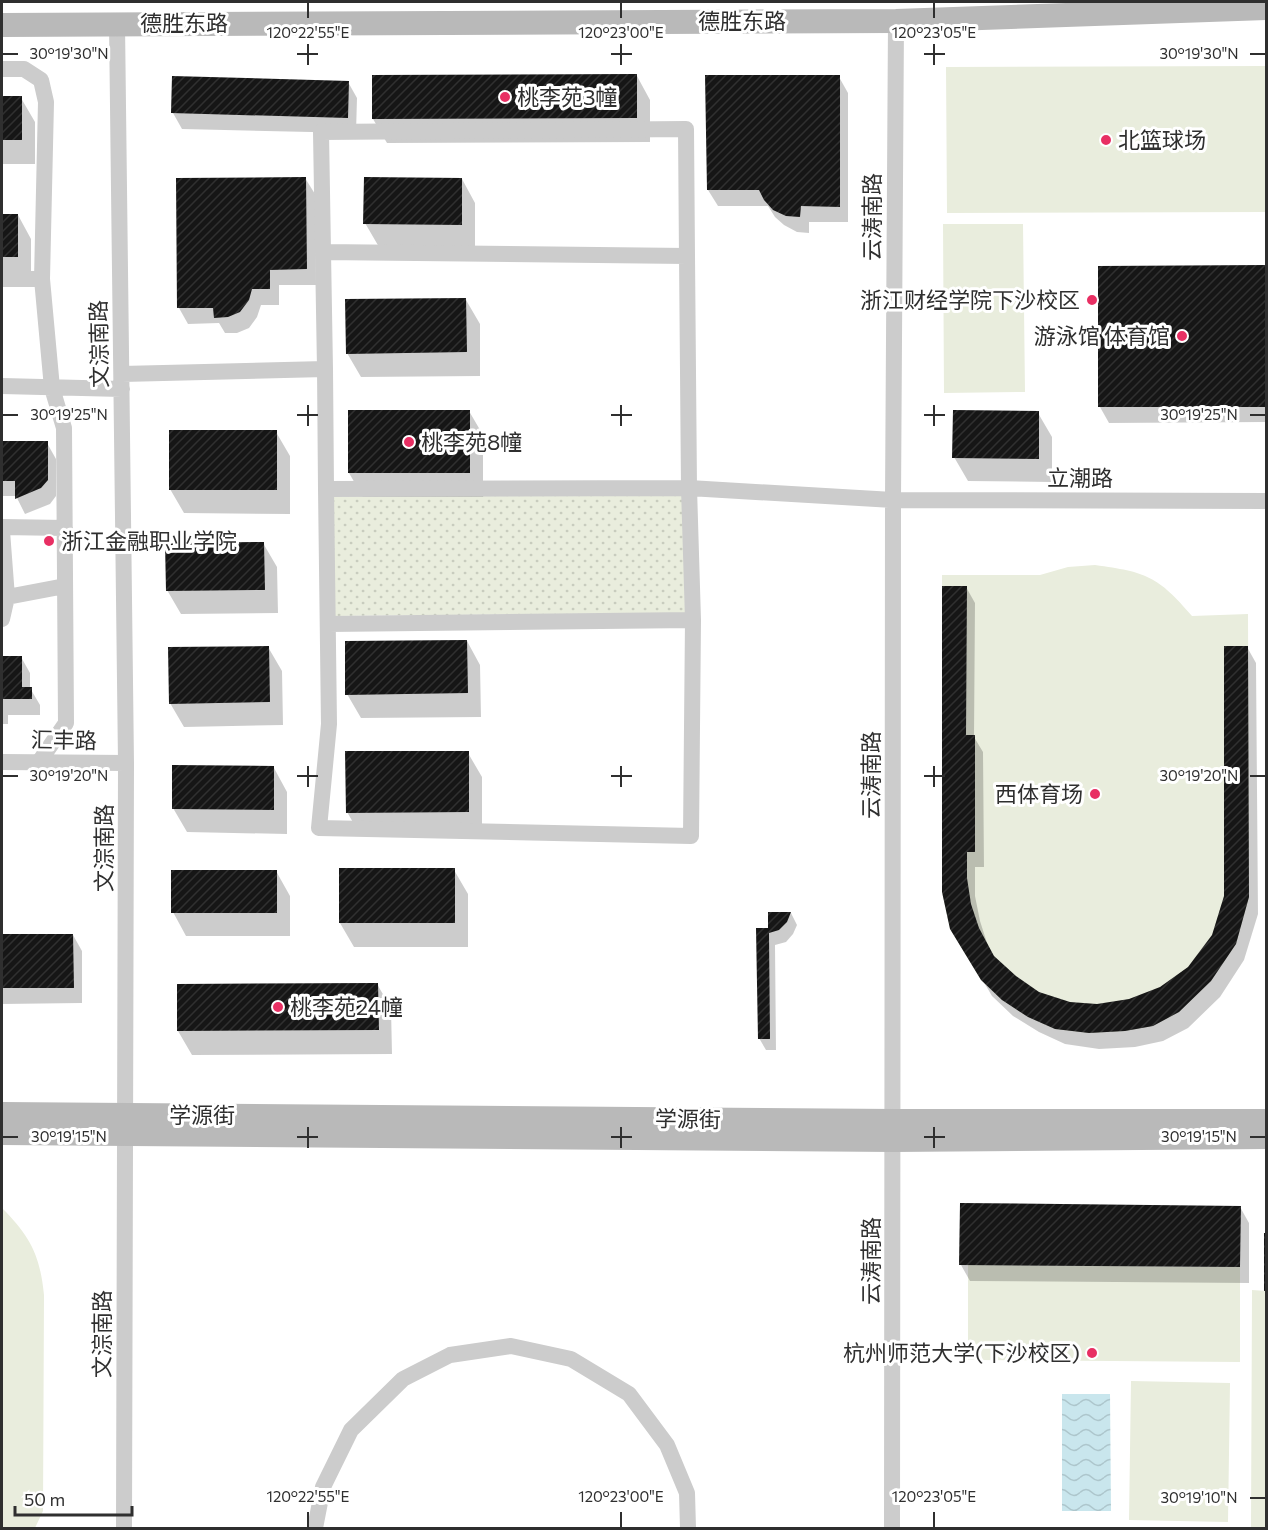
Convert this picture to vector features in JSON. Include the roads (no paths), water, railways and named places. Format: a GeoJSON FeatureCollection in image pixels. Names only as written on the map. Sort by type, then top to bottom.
{"type":"FeatureCollection","features":[{"type":"Feature","properties":{"kind":"main road","name":"德胜东路"},"geometry":{"type":"LineString","coordinates":[[2,25],[900,8],[1266,8]]}},
{"type":"Feature","properties":{"kind":"main road","name":"学源街"},"geometry":{"type":"LineString","coordinates":[[2,1114],[125,1124],[894,1130],[1266,1121]]}},
{"type":"Feature","properties":{"kind":"main road"},"geometry":{"type":"LineString","coordinates":[[2,1133],[125,1124]]}},
{"type":"Feature","properties":{"kind":"main road"},"geometry":{"type":"LineString","coordinates":[[894,1130],[1266,1137]]}},
{"type":"Feature","properties":{"kind":"street","name":"云涛南路"},"geometry":{"type":"LineString","coordinates":[[892,1528],[893,500],[900,8]]}},
{"type":"Feature","properties":{"kind":"street","name":"文淙南路"},"geometry":{"type":"LineString","coordinates":[[117,24],[126,763],[124,1528]]}},
{"type":"Feature","properties":{"kind":"street"},"geometry":{"type":"LineString","coordinates":[[2,69],[24,69],[41,80],[46,102],[42,279],[52,388],[64,428],[66,723],[39,762]]}},
{"type":"Feature","properties":{"kind":"street"},"geometry":{"type":"LineString","coordinates":[[686,129],[689,488],[693,620],[691,836],[319,828],[329,724],[323,252],[321,132],[686,129]]}},
{"type":"Feature","properties":{"kind":"street"},"geometry":{"type":"LineString","coordinates":[[323,252],[687,256]]}},
{"type":"Feature","properties":{"kind":"street"},"geometry":{"type":"LineString","coordinates":[[2,279],[42,279]]}},
{"type":"Feature","properties":{"kind":"street"},"geometry":{"type":"LineString","coordinates":[[2,386],[52,388],[325,369]]}},
{"type":"Feature","properties":{"kind":"street","name":"立潮路"},"geometry":{"type":"LineString","coordinates":[[326,489],[689,488],[893,500],[1266,501]]}},
{"type":"Feature","properties":{"kind":"street"},"geometry":{"type":"LineString","coordinates":[[2,619],[7,597],[2,529],[65,528]]}},
{"type":"Feature","properties":{"kind":"street"},"geometry":{"type":"LineString","coordinates":[[7,597],[65,586]]}},
{"type":"Feature","properties":{"kind":"street"},"geometry":{"type":"LineString","coordinates":[[328,624],[693,620]]}},
{"type":"Feature","properties":{"kind":"street","name":"汇丰路"},"geometry":{"type":"LineString","coordinates":[[2,762],[126,763]]}},
{"type":"Feature","properties":{"kind":"street"},"geometry":{"type":"LineString","coordinates":[[315,1528],[323,1487],[351,1430],[403,1379],[450,1355],[511,1346],[571,1359],[629,1394],[667,1445],[687,1493],[688,1528]]}},
{"type":"Feature","properties":{"kind":"water"},"geometry":{"type":"Polygon","coordinates":[[[1062,1394],[1110,1394],[1111,1511],[1062,1511],[1062,1394]]]}},
{"type":"Feature","properties":{"kind":"place","name":"桃李苑3幢"},"geometry":{"type":"Point","coordinates":[505,97]}},
{"type":"Feature","properties":{"kind":"place","name":"北篮球场"},"geometry":{"type":"Point","coordinates":[1106,140]}},
{"type":"Feature","properties":{"kind":"place","name":"浙江财经学院下沙校区"},"geometry":{"type":"Point","coordinates":[1092,300]}},
{"type":"Feature","properties":{"kind":"place","name":"游泳馆 体育馆"},"geometry":{"type":"Point","coordinates":[1182,336]}},
{"type":"Feature","properties":{"kind":"place","name":"桃李苑8幢"},"geometry":{"type":"Point","coordinates":[409,442]}},
{"type":"Feature","properties":{"kind":"place","name":"浙江金融职业学院"},"geometry":{"type":"Point","coordinates":[49,541]}},
{"type":"Feature","properties":{"kind":"place","name":"西体育场"},"geometry":{"type":"Point","coordinates":[1095,794]}},
{"type":"Feature","properties":{"kind":"place","name":"桃李苑24幢"},"geometry":{"type":"Point","coordinates":[278,1007]}},
{"type":"Feature","properties":{"kind":"place","name":"杭州师范大学(下沙校区)"},"geometry":{"type":"Point","coordinates":[1092,1353]}}]}
